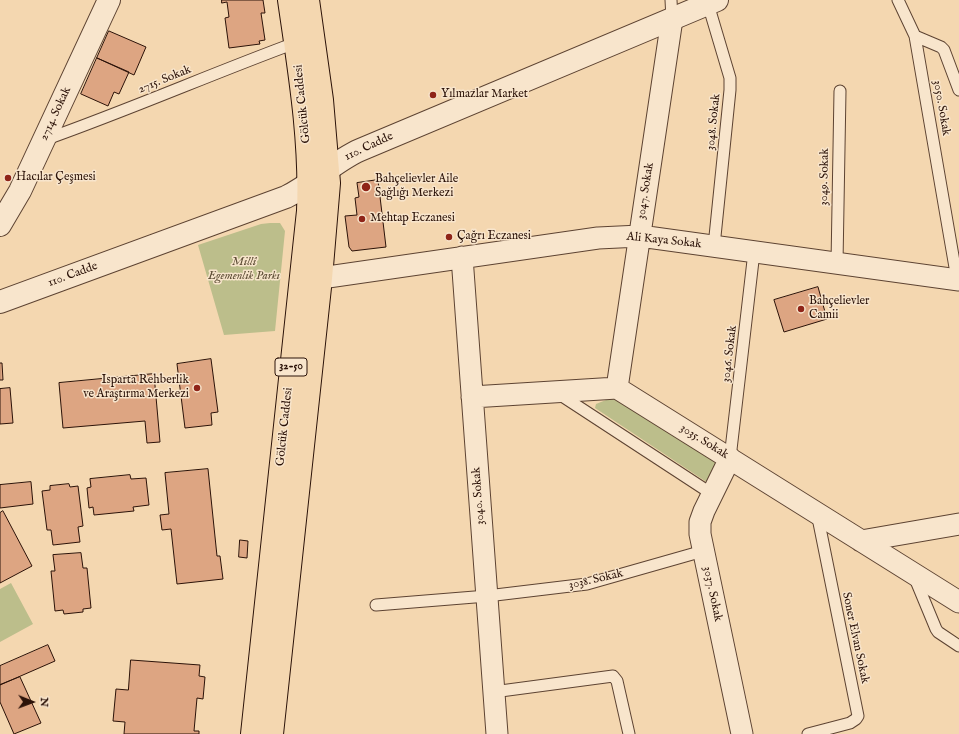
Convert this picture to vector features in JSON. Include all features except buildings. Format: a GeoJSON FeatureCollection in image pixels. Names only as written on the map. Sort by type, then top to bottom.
{"type":"FeatureCollection","features":[{"type":"Feature","properties":{"kind":"main road","name":"Gölcük Caddesi"},"geometry":{"type":"LineString","coordinates":[[252,734],[307,218],[309,184],[307,138],[296,43],[289,0]]}},
{"type":"Feature","properties":{"kind":"main road","name":"Gölcük Caddesi"},"geometry":{"type":"LineString","coordinates":[[272,734],[327,217],[328,169],[322,100],[308,0]]}},
{"type":"Feature","properties":{"kind":"street","name":"2714. Sokak"},"geometry":{"type":"LineString","coordinates":[[1,221],[20,191],[109,0]]}},
{"type":"Feature","properties":{"kind":"street","name":"110. Cadde"},"geometry":{"type":"LineString","coordinates":[[0,302],[286,197],[309,184],[349,155],[672,10],[712,2]]}},
{"type":"Feature","properties":{"kind":"street","name":"3047. Sokak"},"geometry":{"type":"LineString","coordinates":[[618,388],[672,10]]}},
{"type":"Feature","properties":{"kind":"street","name":"Ali Kaya Sokak"},"geometry":{"type":"LineString","coordinates":[[321,278],[598,238],[640,236],[958,279]]}},
{"type":"Feature","properties":{"kind":"street","name":"3040. Sokak"},"geometry":{"type":"LineString","coordinates":[[462,258],[497,734]]}},
{"type":"Feature","properties":{"kind":"street"},"geometry":{"type":"LineString","coordinates":[[472,397],[618,388]]}},
{"type":"Feature","properties":{"kind":"street","name":"3035. Sokak"},"geometry":{"type":"LineString","coordinates":[[618,388],[959,602]]}},
{"type":"Feature","properties":{"kind":"street","name":"3037. Sokak"},"geometry":{"type":"LineString","coordinates":[[730,458],[704,511],[700,522],[700,534],[742,734]]}},
{"type":"Feature","properties":{"kind":"street"},"geometry":{"type":"LineString","coordinates":[[862,541],[959,524]]}},
{"type":"Feature","properties":{"kind":"lane","name":"3050. Sokak"},"geometry":{"type":"LineString","coordinates":[[898,0],[916,36],[958,279]]}},
{"type":"Feature","properties":{"kind":"lane","name":"3048. Sokak"},"geometry":{"type":"LineString","coordinates":[[712,2],[730,78],[714,246]]}},
{"type":"Feature","properties":{"kind":"lane"},"geometry":{"type":"LineString","coordinates":[[916,36],[941,47],[944,50],[959,90]]}},
{"type":"Feature","properties":{"kind":"lane","name":"2715. Sokak"},"geometry":{"type":"LineString","coordinates":[[44,141],[106,118],[253,58],[296,43]]}},
{"type":"Feature","properties":{"kind":"lane","name":"3049. Sokak"},"geometry":{"type":"LineString","coordinates":[[837,263],[840,92]]}},
{"type":"Feature","properties":{"kind":"lane","name":"3046. Sokak"},"geometry":{"type":"LineString","coordinates":[[730,458],[754,252]]}},
{"type":"Feature","properties":{"kind":"lane"},"geometry":{"type":"LineString","coordinates":[[555,392],[712,494]]}},
{"type":"Feature","properties":{"kind":"lane","name":"Soner Elvan Sokak"},"geometry":{"type":"LineString","coordinates":[[808,734],[850,723],[858,716],[816,513]]}},
{"type":"Feature","properties":{"kind":"lane","name":"3038. Sokak"},"geometry":{"type":"LineString","coordinates":[[376,605],[487,596],[587,584],[704,551]]}},
{"type":"Feature","properties":{"kind":"lane"},"geometry":{"type":"LineString","coordinates":[[913,573],[936,629],[938,632],[959,646]]}},
{"type":"Feature","properties":{"kind":"lane"},"geometry":{"type":"LineString","coordinates":[[494,692],[613,676],[617,681],[629,734]]}},
{"type":"Feature","properties":{"kind":"green space","name":"Millî Egemenlik Parkı"},"geometry":{"type":"Polygon","coordinates":[[[280,223],[285,231],[275,331],[224,335],[198,245],[261,224],[280,223]]]}},
{"type":"Feature","properties":{"kind":"green space"},"geometry":{"type":"Polygon","coordinates":[[[616,396],[718,460],[708,483],[595,408],[596,404],[616,396]]]}},
{"type":"Feature","properties":{"kind":"green space"},"geometry":{"type":"Polygon","coordinates":[[[11,583],[33,624],[0,642],[0,589],[11,583]]]}},
{"type":"Feature","properties":{"kind":"place","name":"Yılmazlar Market"},"geometry":{"type":"Point","coordinates":[433,95]}},
{"type":"Feature","properties":{"kind":"place","name":"Hacılar Çeşmesi"},"geometry":{"type":"Point","coordinates":[8,178]}},
{"type":"Feature","properties":{"kind":"place","name":"Bahçelievler Aile Sağlığı Merkezi"},"geometry":{"type":"Point","coordinates":[366,187]}},
{"type":"Feature","properties":{"kind":"place","name":"Mehtap Eczanesi"},"geometry":{"type":"Point","coordinates":[362,219]}},
{"type":"Feature","properties":{"kind":"place","name":"Çağrı Eczanesi"},"geometry":{"type":"Point","coordinates":[449,237]}},
{"type":"Feature","properties":{"kind":"place","name":"Bahçelievler Camii"},"geometry":{"type":"Point","coordinates":[801,309]}},
{"type":"Feature","properties":{"kind":"place","name":"Isparta Rehberlik ve Araştırma Merkezi"},"geometry":{"type":"Point","coordinates":[197,388]}}]}
